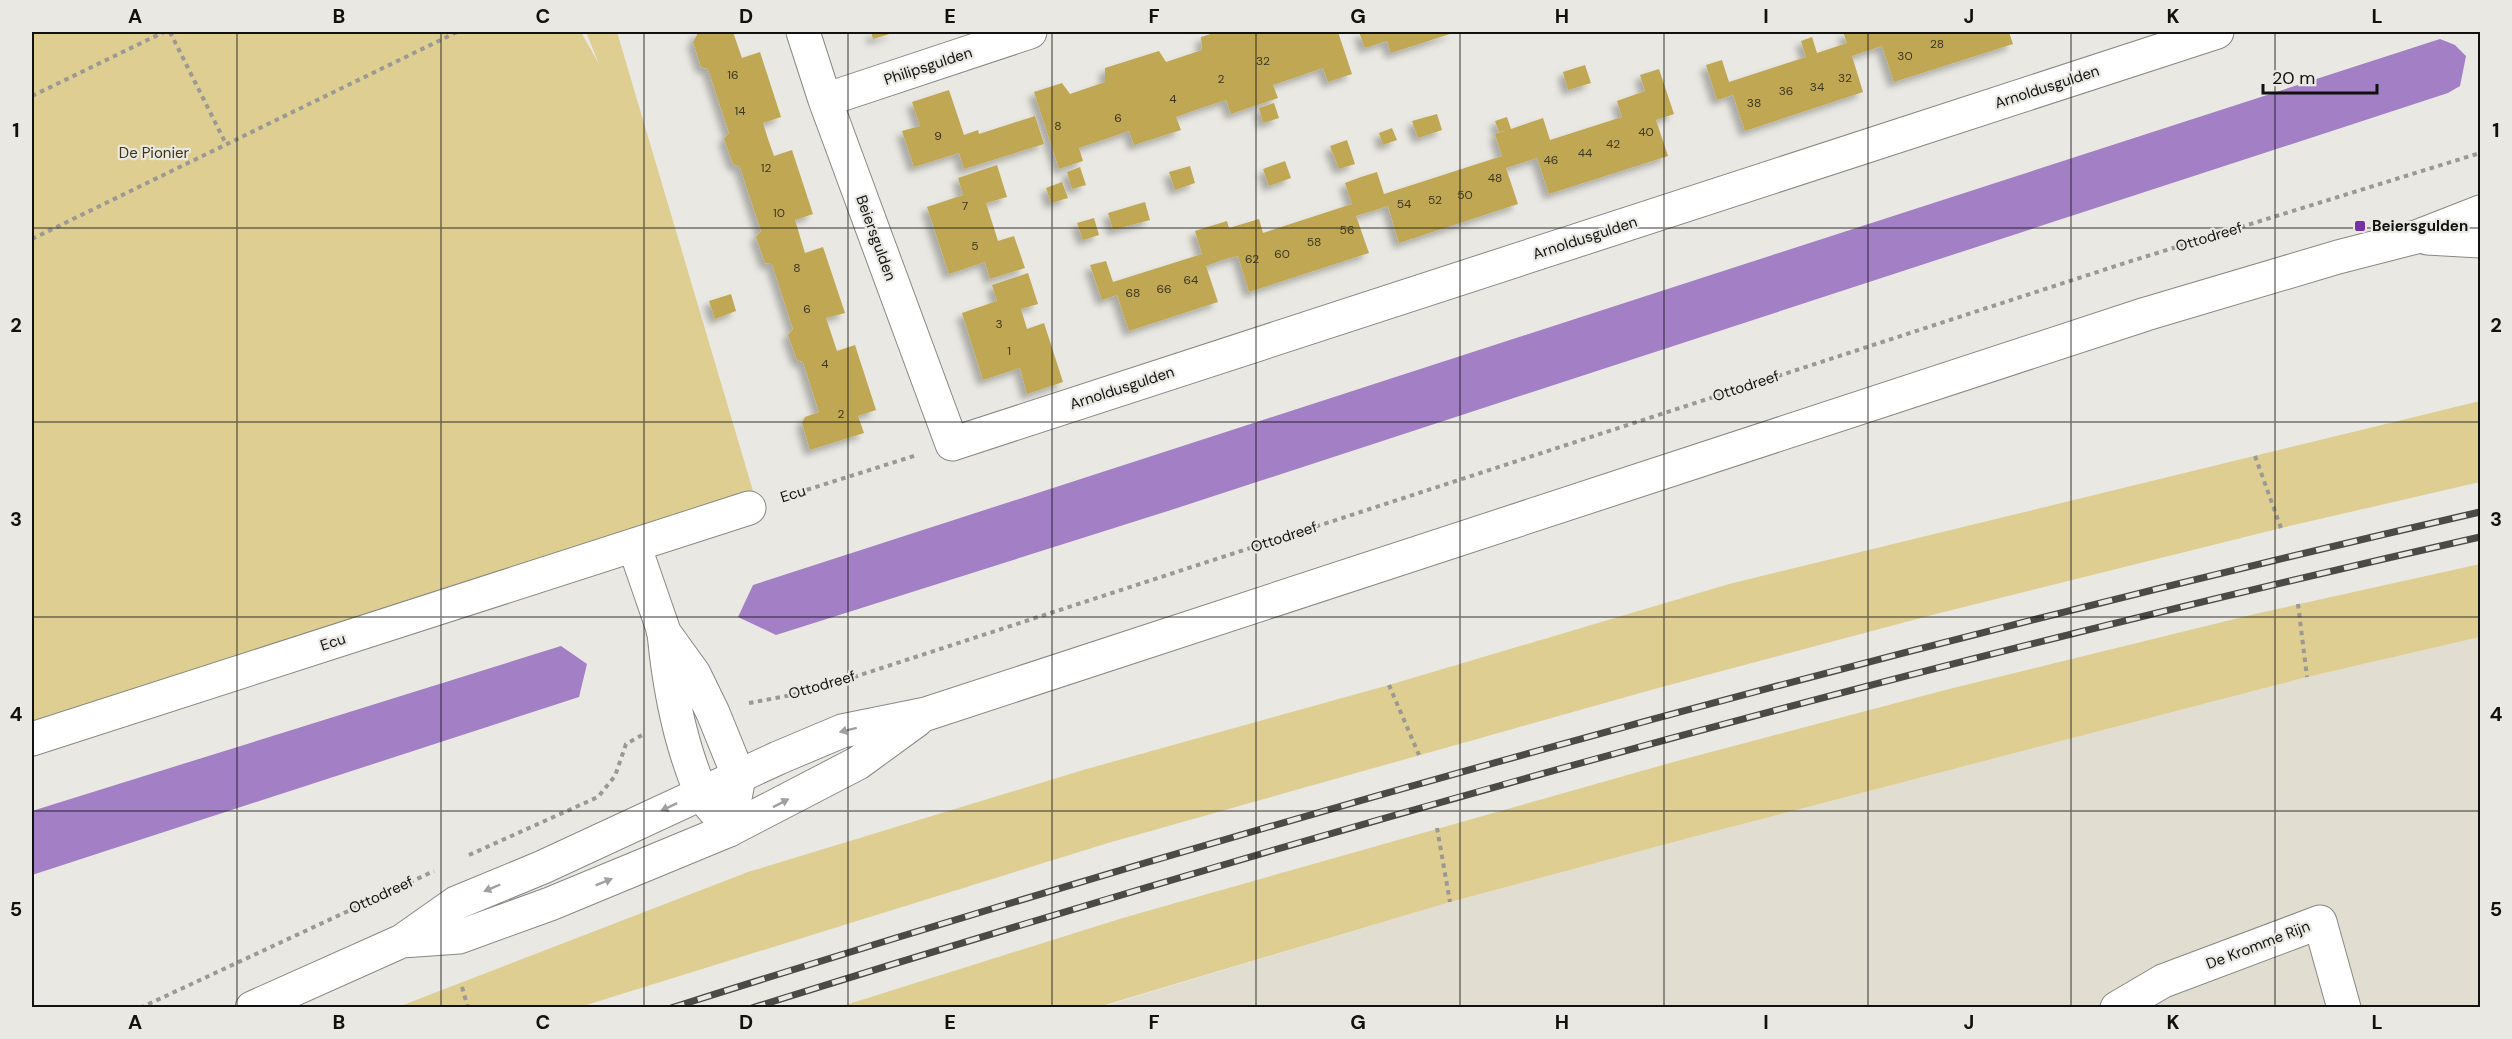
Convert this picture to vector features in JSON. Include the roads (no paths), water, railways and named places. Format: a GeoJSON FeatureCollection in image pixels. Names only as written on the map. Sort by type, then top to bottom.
{"type":"FeatureCollection","features":[{"type":"Feature","properties":{"kind":"street","name":"Beiersgulden"},"geometry":{"type":"LineString","coordinates":[[803,32],[825,100],[952,444]]}},
{"type":"Feature","properties":{"kind":"street","name":"Philipsgulden"},"geometry":{"type":"LineString","coordinates":[[825,100],[1030,32]]}},
{"type":"Feature","properties":{"kind":"street","name":"Arnoldusgulden"},"geometry":{"type":"LineString","coordinates":[[952,444],[2217,32]]}},
{"type":"Feature","properties":{"kind":"street"},"geometry":{"type":"LineString","coordinates":[[252,1008],[402,940],[456,903],[543,867],[700,792],[842,731],[926,714],[2146,314],[2338,257],[2416,237],[2481,212]]}},
{"type":"Feature","properties":{"kind":"street"},"geometry":{"type":"LineString","coordinates":[[2416,237],[2481,241]]}},
{"type":"Feature","properties":{"kind":"street","name":"Ecu"},"geometry":{"type":"LineString","coordinates":[[32,740],[749,508]]}},
{"type":"Feature","properties":{"kind":"street"},"geometry":{"type":"LineString","coordinates":[[634,545],[695,719],[700,792],[729,830]]}},
{"type":"Feature","properties":{"kind":"street"},"geometry":{"type":"LineString","coordinates":[[402,940],[459,937],[550,904],[729,830],[858,763],[926,714]]}},
{"type":"Feature","properties":{"kind":"street"},"geometry":{"type":"LineString","coordinates":[[695,719],[739,777],[729,830]]}},
{"type":"Feature","properties":{"kind":"street","name":"De Kromme Rijn"},"geometry":{"type":"LineString","coordinates":[[2117,1008],[2163,981],[2320,922],[2344,1008]]}},
{"type":"Feature","properties":{"kind":"railway"},"geometry":{"type":"LineString","coordinates":[[671,1008],[1120,870],[1571,742],[2024,622],[2480,512]]}},
{"type":"Feature","properties":{"kind":"railway"},"geometry":{"type":"LineString","coordinates":[[752,1008],[1181,877],[1612,754],[2045,641],[2480,537]]}},
{"type":"Feature","properties":{"kind":"place","name":"Beiersgulden"},"geometry":{"type":"Point","coordinates":[2360,226]}},
{"type":"Feature","properties":{"kind":"park label","name":"De Pionier"},"geometry":{"type":"Point","coordinates":[154,153]}}]}
